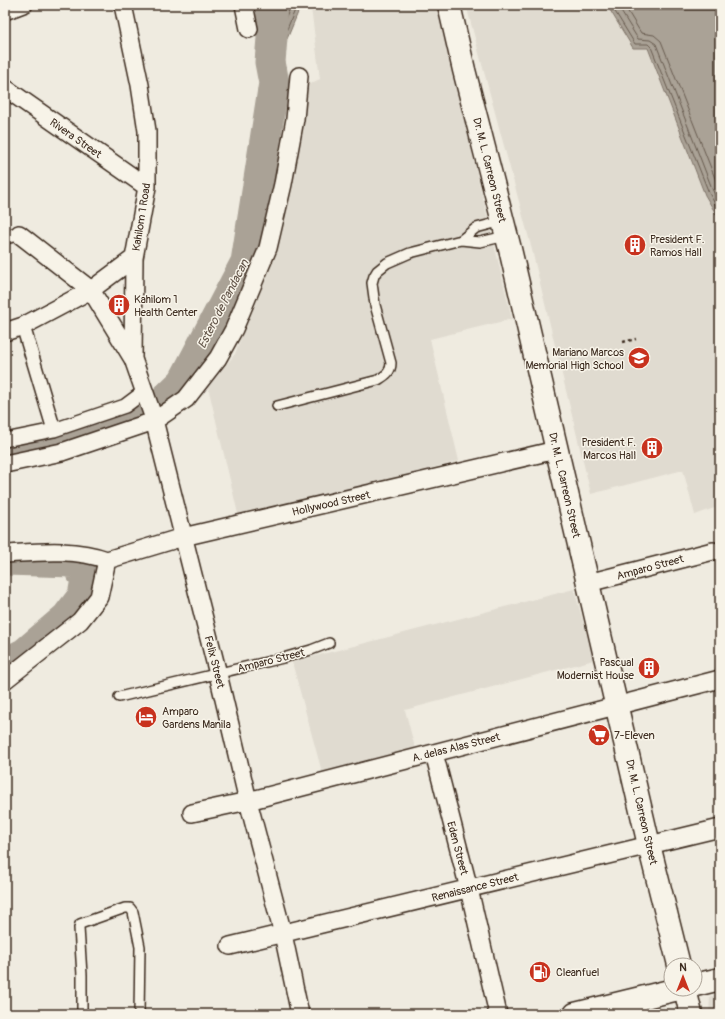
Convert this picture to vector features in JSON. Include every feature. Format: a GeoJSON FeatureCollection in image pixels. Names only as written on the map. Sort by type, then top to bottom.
{"type":"FeatureCollection","features":[{"type":"Feature","properties":{"kind":"main road","name":"Dr. M. L. Carreon Street"},"geometry":{"type":"LineString","coordinates":[[449,5],[464,70],[505,228],[649,845],[677,957]]}},
{"type":"Feature","properties":{"kind":"main road"},"geometry":{"type":"LineString","coordinates":[[703,983],[720,979]]}},
{"type":"Feature","properties":{"kind":"main road"},"geometry":{"type":"LineString","coordinates":[[575,1014],[641,1006],[663,996]]}},
{"type":"Feature","properties":{"kind":"main road"},"geometry":{"type":"LineString","coordinates":[[687,997],[691,1014]]}},
{"type":"Feature","properties":{"kind":"street"},"geometry":{"type":"LineString","coordinates":[[5,13],[26,5]]}},
{"type":"Feature","properties":{"kind":"street","name":"Kahilom 1 Road"},"geometry":{"type":"LineString","coordinates":[[5,332],[23,326],[91,290],[134,258],[147,187],[146,131],[140,85],[123,5]]}},
{"type":"Feature","properties":{"kind":"street"},"geometry":{"type":"LineString","coordinates":[[244,5],[249,29]]}},
{"type":"Feature","properties":{"kind":"street"},"geometry":{"type":"LineString","coordinates":[[5,464],[62,452],[153,418],[186,399],[218,358],[234,329],[268,248],[283,184],[295,119],[299,76]]}},
{"type":"Feature","properties":{"kind":"street","name":"Rivera Street"},"geometry":{"type":"LineString","coordinates":[[5,88],[147,187]]}},
{"type":"Feature","properties":{"kind":"street"},"geometry":{"type":"LineString","coordinates":[[12,235],[91,290]]}},
{"type":"Feature","properties":{"kind":"street","name":"Felix Street"},"geometry":{"type":"LineString","coordinates":[[133,359],[134,258]]}},
{"type":"Feature","properties":{"kind":"street","name":"Felix Street"},"geometry":{"type":"LineString","coordinates":[[91,290],[133,359],[153,418],[218,674],[248,801],[283,934],[300,1014]]}},
{"type":"Feature","properties":{"kind":"street"},"geometry":{"type":"LineString","coordinates":[[23,326],[54,430]]}},
{"type":"Feature","properties":{"kind":"street"},"geometry":{"type":"LineString","coordinates":[[5,440],[54,430],[125,406],[145,393]]}},
{"type":"Feature","properties":{"kind":"street","name":"Hollywood Street"},"geometry":{"type":"LineString","coordinates":[[107,560],[183,537],[556,450]]}},
{"type":"Feature","properties":{"kind":"street","name":"Amparo Street"},"geometry":{"type":"LineString","coordinates":[[588,584],[716,550]]}},
{"type":"Feature","properties":{"kind":"street"},"geometry":{"type":"LineString","coordinates":[[5,554],[60,552],[86,554],[107,560],[99,597],[80,621],[5,680]]}},
{"type":"Feature","properties":{"kind":"street","name":"A. delas Alas Street"},"geometry":{"type":"LineString","coordinates":[[192,813],[248,801],[720,679]]}},
{"type":"Feature","properties":{"kind":"street","name":"Eden Street"},"geometry":{"type":"LineString","coordinates":[[434,753],[469,889],[498,1014]]}},
{"type":"Feature","properties":{"kind":"street","name":"Renaissance Street"},"geometry":{"type":"LineString","coordinates":[[230,946],[720,828]]}},
{"type":"Feature","properties":{"kind":"lane"},"geometry":{"type":"LineString","coordinates":[[461,240],[476,228],[505,228]]}},
{"type":"Feature","properties":{"kind":"lane"},"geometry":{"type":"LineString","coordinates":[[277,406],[378,380],[387,374],[390,369],[390,362],[375,305],[372,283],[377,271],[387,262],[410,253],[461,240],[480,242],[505,228]]}},
{"type":"Feature","properties":{"kind":"lane","name":"Amparo Street"},"geometry":{"type":"LineString","coordinates":[[118,697],[304,652],[329,643]]}},
{"type":"Feature","properties":{"kind":"lane"},"geometry":{"type":"LineString","coordinates":[[82,1014],[82,975],[78,928],[80,924],[125,908],[130,908],[133,912],[140,947],[139,1014]]}},
{"type":"Feature","properties":{"kind":"path"},"geometry":{"type":"LineString","coordinates":[[623,342],[636,339]]}},
{"type":"Feature","properties":{"kind":"shaded area"},"geometry":{"type":"Polygon","coordinates":[[[310,5],[437,5],[512,319],[430,339],[459,461],[239,518],[208,387],[235,354],[267,267],[303,87],[320,79],[310,5]]]}},
{"type":"Feature","properties":{"kind":"shaded area"},"geometry":{"type":"Polygon","coordinates":[[[466,5],[607,5],[633,48],[648,48],[705,195],[720,221],[720,506],[695,515],[683,470],[591,494],[531,246],[466,5]]]}},
{"type":"Feature","properties":{"kind":"shaded area"},"geometry":{"type":"Polygon","coordinates":[[[574,589],[594,660],[405,710],[415,748],[322,772],[292,662],[574,589]]]}},
{"type":"Feature","properties":{"kind":"shaded area"},"geometry":{"type":"Polygon","coordinates":[[[720,994],[720,1014],[709,1014],[710,996],[720,994]]]}},
{"type":"Feature","properties":{"kind":"water"},"geometry":{"type":"Polygon","coordinates":[[[256,5],[298,5],[299,10],[287,39],[257,37],[260,31],[256,5]]]}},
{"type":"Feature","properties":{"kind":"water"},"geometry":{"type":"Polygon","coordinates":[[[607,5],[720,5],[720,221],[705,195],[648,48],[633,48],[607,5]]]}},
{"type":"Feature","properties":{"kind":"waterway","name":"Estero de Pandacan"},"geometry":{"type":"LineString","coordinates":[[5,453],[46,445],[157,407],[183,382],[246,262],[274,83],[270,62],[272,38],[271,5]]}},
{"type":"Feature","properties":{"kind":"waterway"},"geometry":{"type":"LineString","coordinates":[[5,560],[74,562],[86,579],[83,596],[67,617],[25,653],[5,663]]}},
{"type":"Feature","properties":{"kind":"place","name":"President F. Ramos Hall"},"geometry":{"type":"Point","coordinates":[635,245]}},
{"type":"Feature","properties":{"kind":"place","name":"Kahilom 1 Health Center"},"geometry":{"type":"Point","coordinates":[119,305]}},
{"type":"Feature","properties":{"kind":"place","name":"Mariano Marcos Memorial High School"},"geometry":{"type":"Point","coordinates":[639,358]}},
{"type":"Feature","properties":{"kind":"place","name":"President F. Marcos Hall"},"geometry":{"type":"Point","coordinates":[652,448]}},
{"type":"Feature","properties":{"kind":"place","name":"Pascual Modernist House"},"geometry":{"type":"Point","coordinates":[649,668]}},
{"type":"Feature","properties":{"kind":"place","name":"Amparo Gardens Manila"},"geometry":{"type":"Point","coordinates":[146,717]}},
{"type":"Feature","properties":{"kind":"place","name":"7-Eleven"},"geometry":{"type":"Point","coordinates":[599,735]}},
{"type":"Feature","properties":{"kind":"place","name":"Cleanfuel"},"geometry":{"type":"Point","coordinates":[540,972]}}]}
